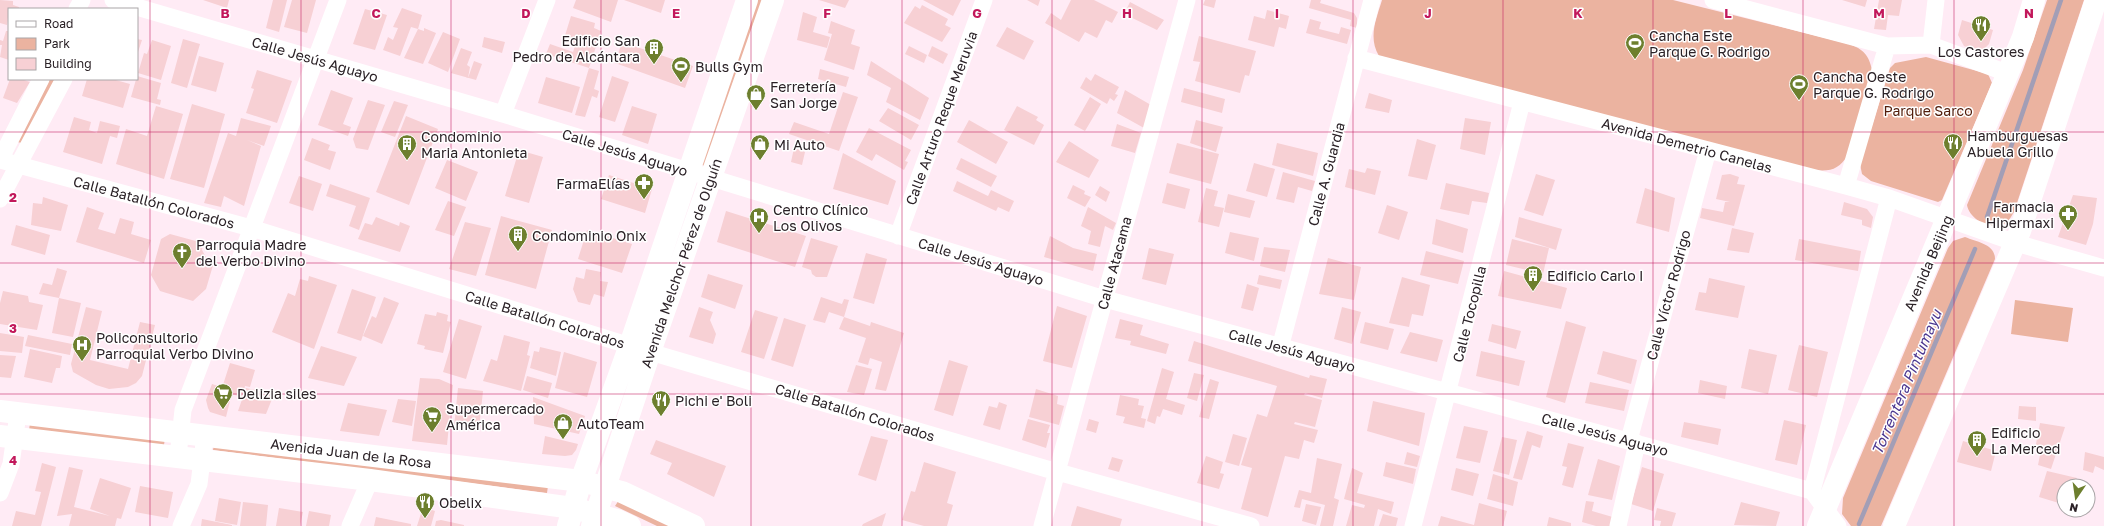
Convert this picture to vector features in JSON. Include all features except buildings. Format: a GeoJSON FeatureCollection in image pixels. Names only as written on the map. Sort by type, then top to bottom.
{"type":"FeatureCollection","features":[{"type":"Feature","properties":{"kind":"main road","name":"Avenida Melchor Pérez de Olguín"},"geometry":{"type":"LineString","coordinates":[[594,520],[688,171],[748,0]]}},
{"type":"Feature","properties":{"kind":"main road","name":"Avenida Melchor Pérez de Olguín"},"geometry":{"type":"LineString","coordinates":[[570,517],[581,481],[640,348],[711,178],[773,0]]}},
{"type":"Feature","properties":{"kind":"main road","name":"Avenida Beijing"},"geometry":{"type":"LineString","coordinates":[[1827,521],[1947,218],[2023,37],[2034,0]]}},
{"type":"Feature","properties":{"kind":"main road"},"geometry":{"type":"LineString","coordinates":[[1894,526],[2016,243],[2096,0]]}},
{"type":"Feature","properties":{"kind":"main road","name":"Avenida Juan de la Rosa"},"geometry":{"type":"LineString","coordinates":[[9,413],[180,432],[581,481],[622,492],[694,526]]}},
{"type":"Feature","properties":{"kind":"main road","name":"Avenida Juan de la Rosa"},"geometry":{"type":"LineString","coordinates":[[7,437],[178,456],[370,480],[570,517],[630,526]]}},
{"type":"Feature","properties":{"kind":"street","name":"Calle Jesús Aguayo"},"geometry":{"type":"LineString","coordinates":[[113,0],[503,114],[1104,299],[1280,348],[1449,392],[1812,491]]}},
{"type":"Feature","properties":{"kind":"street"},"geometry":{"type":"LineString","coordinates":[[178,456],[182,410],[338,0]]}},
{"type":"Feature","properties":{"kind":"street"},"geometry":{"type":"LineString","coordinates":[[503,114],[547,0]]}},
{"type":"Feature","properties":{"kind":"street","name":"Calle Arturo Reque Meruvia"},"geometry":{"type":"LineString","coordinates":[[898,236],[984,0]]}},
{"type":"Feature","properties":{"kind":"street","name":"Calle Atacama"},"geometry":{"type":"LineString","coordinates":[[1042,526],[1187,0]]}},
{"type":"Feature","properties":{"kind":"street","name":"Calle A. Guardia"},"geometry":{"type":"LineString","coordinates":[[1280,348],[1370,0]]}},
{"type":"Feature","properties":{"kind":"street"},"geometry":{"type":"LineString","coordinates":[[1713,0],[1747,4],[1887,46],[1931,45],[2007,73]]}},
{"type":"Feature","properties":{"kind":"street"},"geometry":{"type":"LineString","coordinates":[[1931,45],[1936,0]]}},
{"type":"Feature","properties":{"kind":"street"},"geometry":{"type":"LineString","coordinates":[[1846,186],[1887,46]]}},
{"type":"Feature","properties":{"kind":"street","name":"Avenida Demetrio Canelas"},"geometry":{"type":"LineString","coordinates":[[1356,58],[1889,198],[2016,243],[2104,268]]}},
{"type":"Feature","properties":{"kind":"street"},"geometry":{"type":"LineString","coordinates":[[0,160],[40,80]]}},
{"type":"Feature","properties":{"kind":"street"},"geometry":{"type":"LineString","coordinates":[[0,199],[63,80]]}},
{"type":"Feature","properties":{"kind":"street","name":"Calle Tocopilla"},"geometry":{"type":"LineString","coordinates":[[1413,526],[1449,392],[1522,102]]}},
{"type":"Feature","properties":{"kind":"street","name":"Calle Víctor Rodrigo"},"geometry":{"type":"LineString","coordinates":[[1618,526],[1633,442],[1708,150]]}},
{"type":"Feature","properties":{"kind":"street","name":"Calle Batallón Colorados"},"geometry":{"type":"LineString","coordinates":[[0,160],[252,228],[640,348],[1057,472],[1251,526]]}},
{"type":"Feature","properties":{"kind":"street"},"geometry":{"type":"LineString","coordinates":[[1827,521],[1812,491],[1889,198]]}},
{"type":"Feature","properties":{"kind":"street"},"geometry":{"type":"LineString","coordinates":[[0,493],[11,464],[7,437],[9,413]]}},
{"type":"Feature","properties":{"kind":"street"},"geometry":{"type":"LineString","coordinates":[[181,526],[199,484],[205,435]]}},
{"type":"Feature","properties":{"kind":"street"},"geometry":{"type":"LineString","coordinates":[[350,526],[370,480]]}},
{"type":"Feature","properties":{"kind":"green space"},"geometry":{"type":"Polygon","coordinates":[[[756,0],[763,0],[705,166],[699,164],[756,0]]]}},
{"type":"Feature","properties":{"kind":"green space"},"geometry":{"type":"Polygon","coordinates":[[[1382,0],[1673,0],[1849,44],[1865,53],[1872,70],[1848,155],[1841,164],[1830,170],[1814,170],[1379,56],[1374,42],[1374,28],[1382,0]]]}},
{"type":"Feature","properties":{"kind":"green space"},"geometry":{"type":"Polygon","coordinates":[[[2047,0],[2084,0],[2014,212],[2009,220],[2004,224],[1999,226],[1987,225],[1972,215],[1967,205],[2023,70],[2047,0]]]}},
{"type":"Feature","properties":{"kind":"green space","name":"Parque Sarco"},"geometry":{"type":"Polygon","coordinates":[[[1926,57],[1988,74],[1992,83],[1942,200],[1938,202],[1871,181],[1862,174],[1860,164],[1890,68],[1895,63],[1926,57]]]}},
{"type":"Feature","properties":{"kind":"green space"},"geometry":{"type":"Polygon","coordinates":[[[49,80],[55,80],[22,143],[17,142],[49,80]]]}},
{"type":"Feature","properties":{"kind":"green space"},"geometry":{"type":"Polygon","coordinates":[[[1965,237],[1989,247],[1994,254],[1995,259],[1881,526],[1851,526],[1842,514],[1843,498],[1948,248],[1953,241],[1965,237]]]}},
{"type":"Feature","properties":{"kind":"green space"},"geometry":{"type":"Polygon","coordinates":[[[2015,300],[2073,308],[2068,342],[2011,334],[2015,300]]]}},
{"type":"Feature","properties":{"kind":"green space"},"geometry":{"type":"Polygon","coordinates":[[[30,423],[165,438],[164,445],[29,430],[30,423]]]}},
{"type":"Feature","properties":{"kind":"green space"},"geometry":{"type":"Polygon","coordinates":[[[214,444],[548,486],[547,493],[213,450],[214,444]]]}},
{"type":"Feature","properties":{"kind":"green space"},"geometry":{"type":"Polygon","coordinates":[[[619,500],[672,526],[657,526],[615,506],[619,500]]]}},
{"type":"Feature","properties":{"kind":"waterway","name":"Torrentera Pintumayu"},"geometry":{"type":"LineString","coordinates":[[1987,217],[2061,0]]}},
{"type":"Feature","properties":{"kind":"waterway","name":"Torrentera Pintumayu"},"geometry":{"type":"LineString","coordinates":[[1859,524],[1975,249]]}},
{"type":"Feature","properties":{"kind":"place","name":"Los Castores"},"geometry":{"type":"Point","coordinates":[1981,42]}},
{"type":"Feature","properties":{"kind":"place","name":"Cancha Este Parque G. Rodrigo"},"geometry":{"type":"Point","coordinates":[1635,60]}},
{"type":"Feature","properties":{"kind":"place","name":"Edificio San Pedro de Alcántara"},"geometry":{"type":"Point","coordinates":[654,65]}},
{"type":"Feature","properties":{"kind":"place","name":"Bulls Gym"},"geometry":{"type":"Point","coordinates":[681,83]}},
{"type":"Feature","properties":{"kind":"place","name":"Cancha Oeste Parque G. Rodrigo"},"geometry":{"type":"Point","coordinates":[1799,101]}},
{"type":"Feature","properties":{"kind":"place","name":"Ferretería San Jorge"},"geometry":{"type":"Point","coordinates":[756,111]}},
{"type":"Feature","properties":{"kind":"place","name":"Hamburguesas Abuela Grillo"},"geometry":{"type":"Point","coordinates":[1953,160]}},
{"type":"Feature","properties":{"kind":"place","name":"Condominio Maria Antonieta"},"geometry":{"type":"Point","coordinates":[407,161]}},
{"type":"Feature","properties":{"kind":"place","name":"Mi Auto"},"geometry":{"type":"Point","coordinates":[760,161]}},
{"type":"Feature","properties":{"kind":"place","name":"FarmaElías"},"geometry":{"type":"Point","coordinates":[644,200]}},
{"type":"Feature","properties":{"kind":"place","name":"Farmacia Hipermaxi"},"geometry":{"type":"Point","coordinates":[2068,231]}},
{"type":"Feature","properties":{"kind":"place","name":"Centro Clínico Los Olivos"},"geometry":{"type":"Point","coordinates":[759,234]}},
{"type":"Feature","properties":{"kind":"place","name":"Condominio Onix"},"geometry":{"type":"Point","coordinates":[518,252]}},
{"type":"Feature","properties":{"kind":"place","name":"Parroquia Madre del Verbo Divino"},"geometry":{"type":"Point","coordinates":[182,269]}},
{"type":"Feature","properties":{"kind":"place","name":"Edificio Carlo I"},"geometry":{"type":"Point","coordinates":[1533,292]}},
{"type":"Feature","properties":{"kind":"place","name":"Policonsultorio Parroquial Verbo Divino"},"geometry":{"type":"Point","coordinates":[82,362]}},
{"type":"Feature","properties":{"kind":"place","name":"Delizia siles"},"geometry":{"type":"Point","coordinates":[223,410]}},
{"type":"Feature","properties":{"kind":"place","name":"Pichi e' Boli"},"geometry":{"type":"Point","coordinates":[661,417]}},
{"type":"Feature","properties":{"kind":"place","name":"Supermercado América"},"geometry":{"type":"Point","coordinates":[432,433]}},
{"type":"Feature","properties":{"kind":"place","name":"AutoTeam"},"geometry":{"type":"Point","coordinates":[563,440]}},
{"type":"Feature","properties":{"kind":"place","name":"Edificio La Merced"},"geometry":{"type":"Point","coordinates":[1977,457]}},
{"type":"Feature","properties":{"kind":"place","name":"Obelix"},"geometry":{"type":"Point","coordinates":[425,519]}}]}
